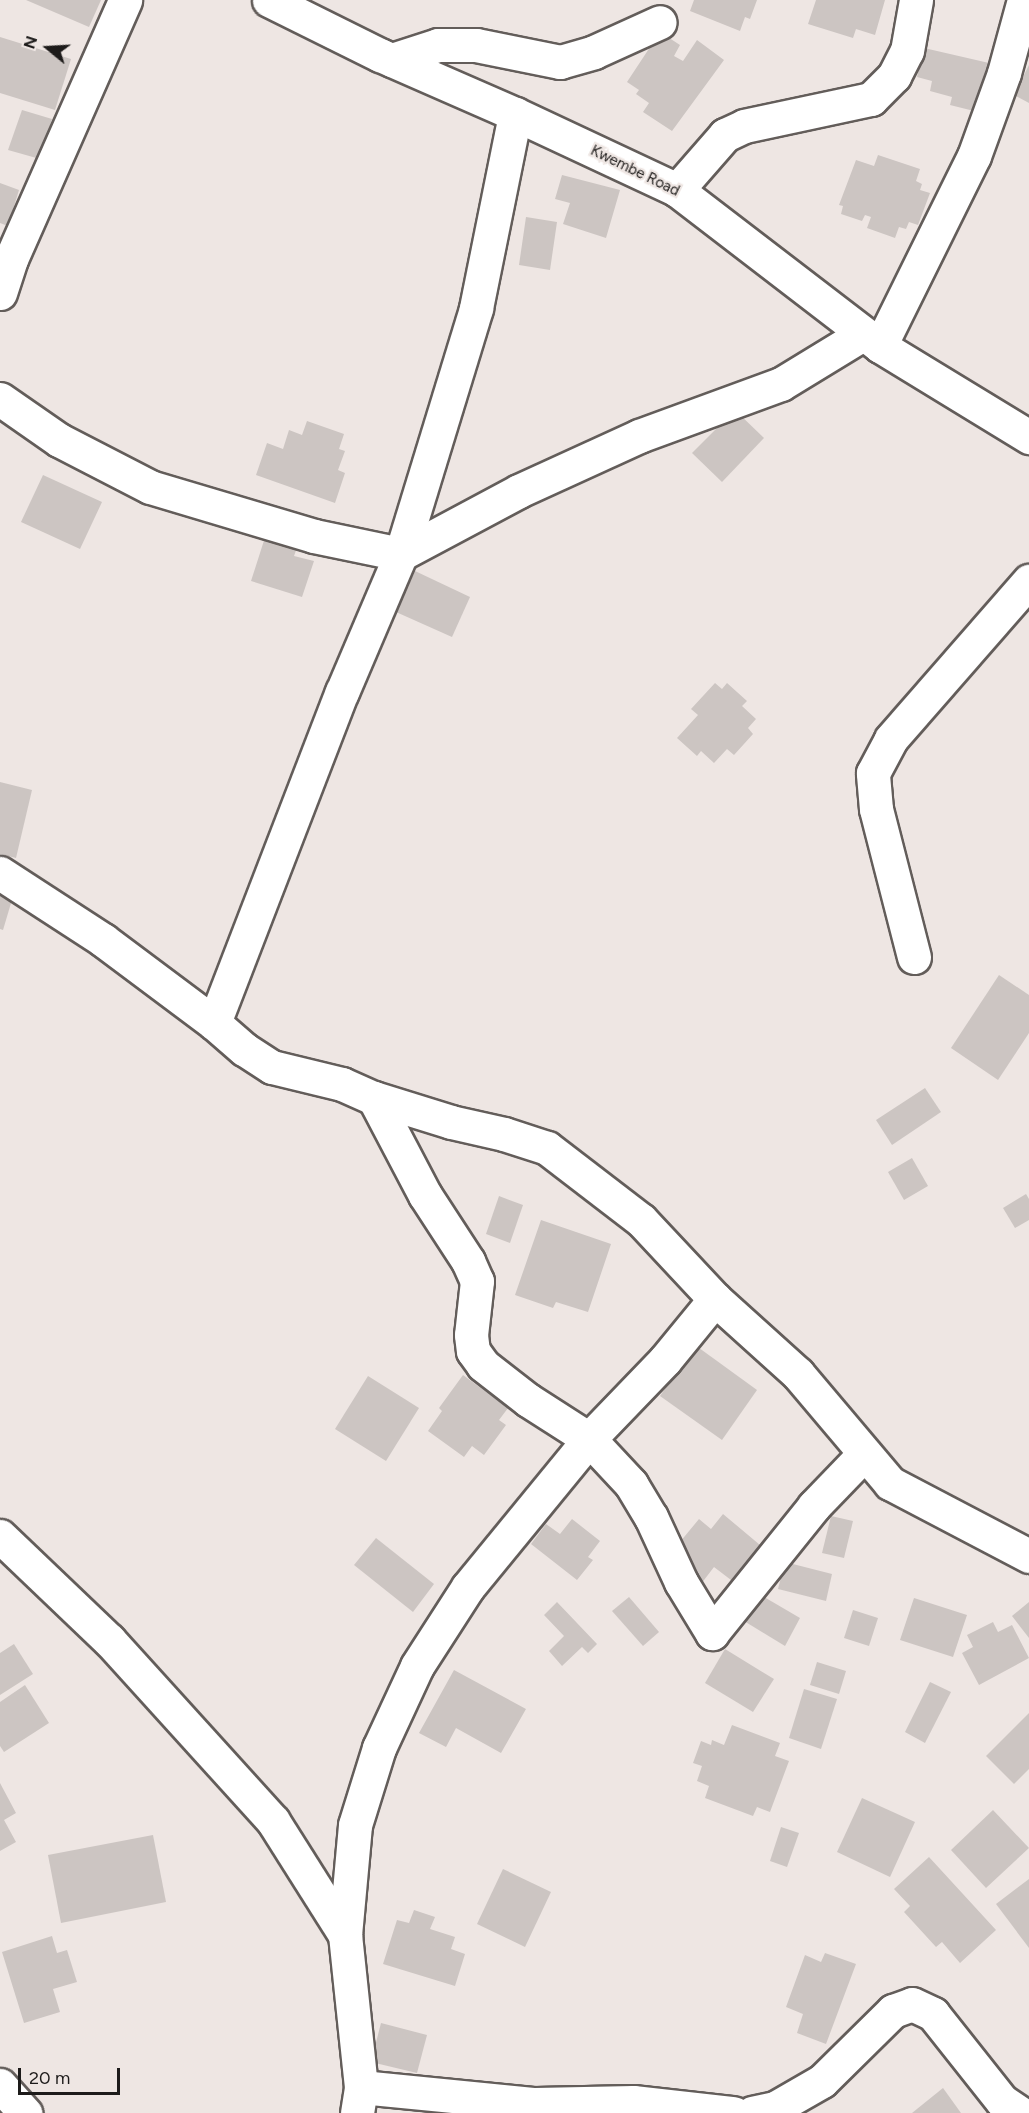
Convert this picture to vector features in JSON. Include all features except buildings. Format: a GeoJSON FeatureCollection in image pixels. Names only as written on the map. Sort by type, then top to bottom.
{"type":"FeatureCollection","features":[{"type":"Feature","properties":{"kind":"street"},"geometry":{"type":"LineString","coordinates":[[0,293],[5,257],[125,0]]}},
{"type":"Feature","properties":{"kind":"street","name":"Kwembe Road"},"geometry":{"type":"LineString","coordinates":[[269,0],[308,9],[392,60],[515,114],[677,190],[872,340],[1029,437]]}},
{"type":"Feature","properties":{"kind":"street"},"geometry":{"type":"LineString","coordinates":[[677,190],[725,135],[744,126],[871,99],[894,76],[907,51],[916,0]]}},
{"type":"Feature","properties":{"kind":"street"},"geometry":{"type":"LineString","coordinates":[[0,399],[59,440],[150,487],[314,536],[401,554],[519,491],[639,436],[781,384],[872,340],[974,156],[1004,73],[1024,0]]}},
{"type":"Feature","properties":{"kind":"street"},"geometry":{"type":"LineString","coordinates":[[392,60],[438,45],[476,45],[560,62],[594,52],[660,22]]}},
{"type":"Feature","properties":{"kind":"street"},"geometry":{"type":"LineString","coordinates":[[214,1023],[342,692],[401,554],[476,308],[515,114]]}},
{"type":"Feature","properties":{"kind":"street"},"geometry":{"type":"LineString","coordinates":[[914,957],[876,809],[873,773],[891,739],[1029,581]]}},
{"type":"Feature","properties":{"kind":"street"},"geometry":{"type":"LineString","coordinates":[[0,873],[103,940],[214,1023],[244,1049],[272,1067],[342,1084],[374,1098],[547,1148],[641,1220],[716,1299],[798,1374],[863,1455],[890,1484],[1029,1556]]}},
{"type":"Feature","properties":{"kind":"street"},"geometry":{"type":"LineString","coordinates":[[374,1098],[425,1194],[468,1261],[477,1281],[471,1335],[473,1351],[483,1365],[528,1400],[589,1438],[631,1484],[681,1582],[712,1633],[814,1506],[863,1455]]}},
{"type":"Feature","properties":{"kind":"street"},"geometry":{"type":"LineString","coordinates":[[716,1299],[665,1360],[589,1438],[468,1587],[417,1666],[380,1748],[355,1825],[345,1935],[359,2100],[535,2104],[633,2102],[733,2113]]}},
{"type":"Feature","properties":{"kind":"street"},"geometry":{"type":"LineString","coordinates":[[0,1536],[109,1640],[273,1821],[345,1935]]}},
{"type":"Feature","properties":{"kind":"street"},"geometry":{"type":"LineString","coordinates":[[752,2113],[775,2108],[822,2081],[893,2011],[912,2004],[933,2014],[1002,2101],[1020,2113]]}},
{"type":"Feature","properties":{"kind":"street"},"geometry":{"type":"LineString","coordinates":[[0,2085],[26,2113]]}}]}
